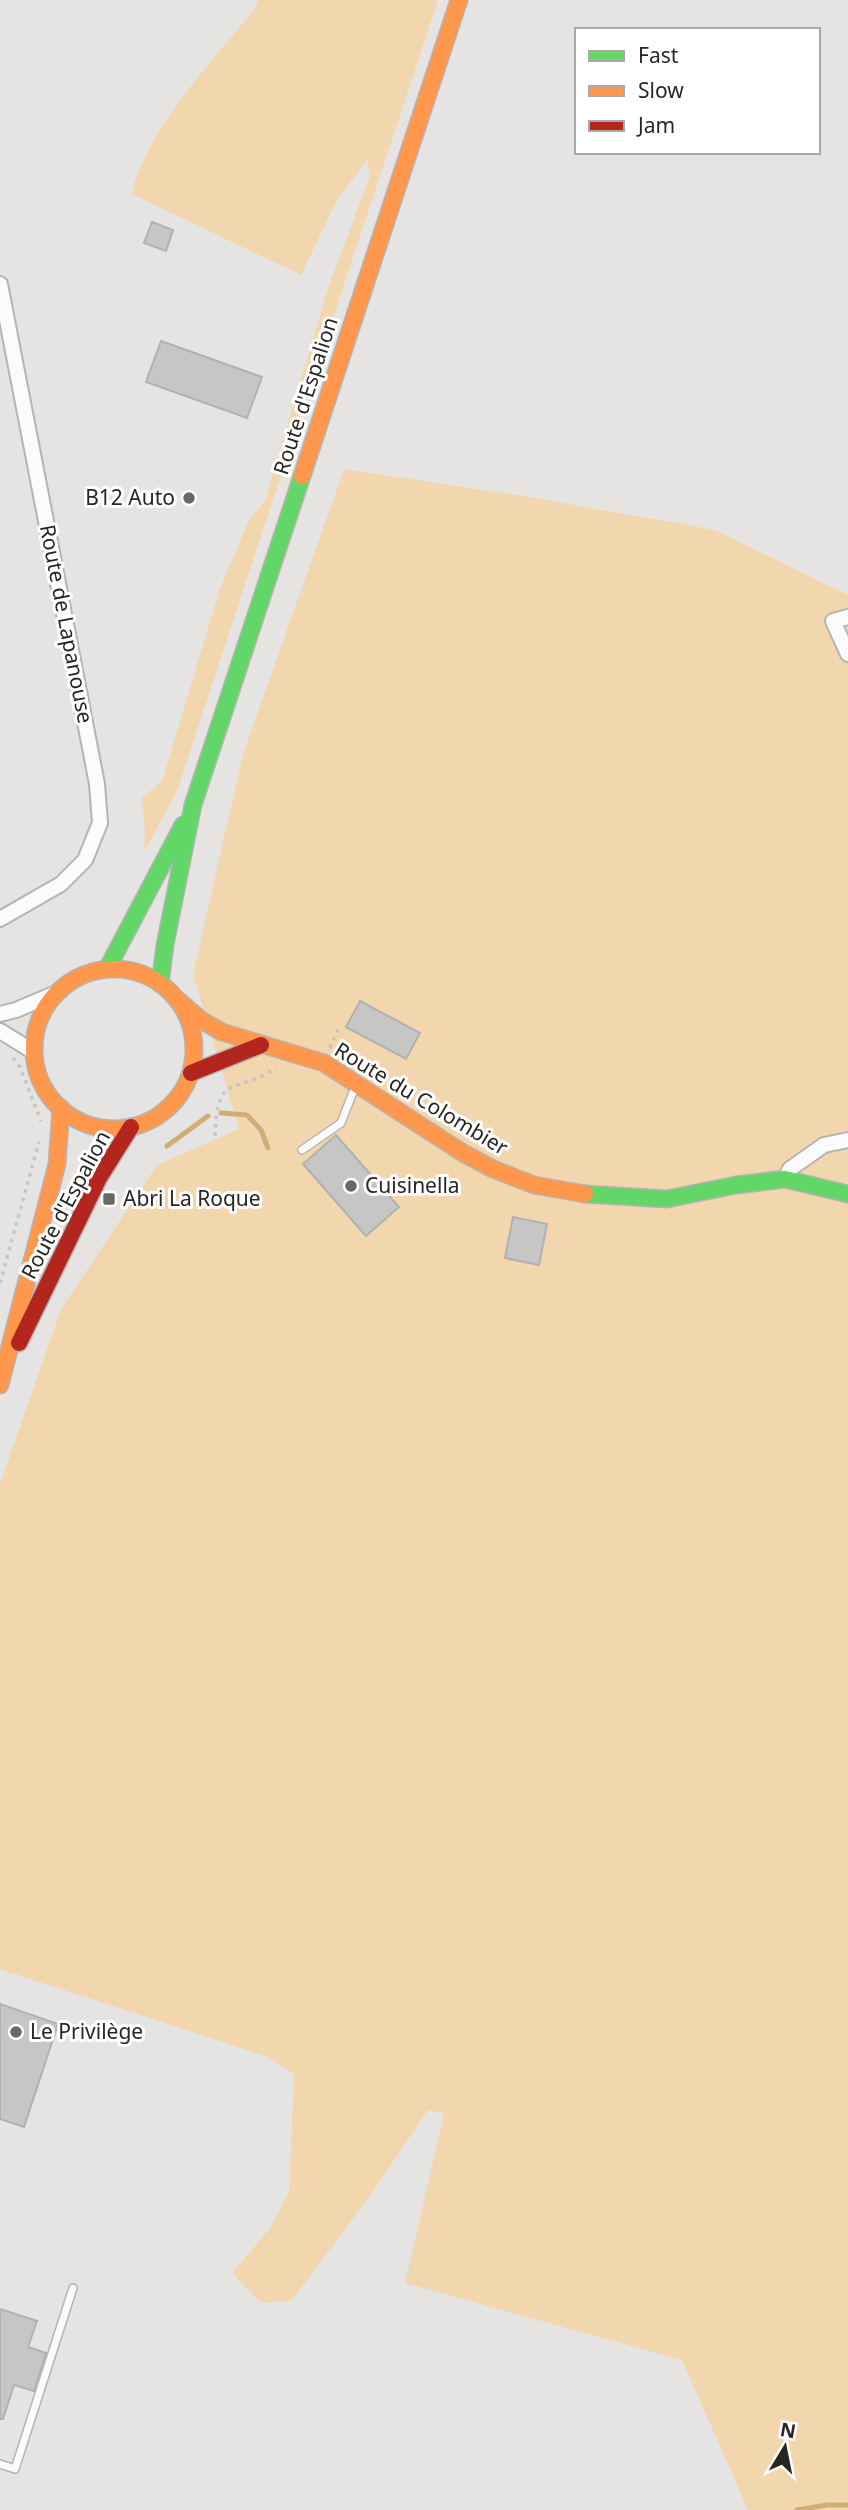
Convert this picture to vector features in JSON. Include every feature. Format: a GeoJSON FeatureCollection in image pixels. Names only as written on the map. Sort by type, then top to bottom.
{"type":"FeatureCollection","features":[{"type":"Feature","properties":{"kind":"main road","name":"Route d'Espalion"},"geometry":{"type":"LineString","coordinates":[[160,984],[165,945],[193,805],[459,0]]}},
{"type":"Feature","properties":{"kind":"main road","name":"Route d'Espalion"},"geometry":{"type":"LineString","coordinates":[[107,969],[193,805]]}},
{"type":"Feature","properties":{"kind":"main road"},"geometry":{"type":"LineString","coordinates":[[107,969],[135,971],[160,984],[179,1002],[192,1028],[194,1051],[191,1073],[185,1086],[168,1108],[151,1120],[131,1127],[101,1128],[87,1124],[61,1108],[41,1083],[34,1052],[39,1020],[57,993],[79,977],[107,969]]}},
{"type":"Feature","properties":{"kind":"main road","name":"Route du Colombier"},"geometry":{"type":"LineString","coordinates":[[179,1002],[209,1025],[261,1045],[298,1053],[324,1063],[463,1153],[493,1169],[534,1185],[597,1196],[667,1199],[736,1185],[785,1179],[848,1194]]}},
{"type":"Feature","properties":{"kind":"main road"},"geometry":{"type":"LineString","coordinates":[[191,1073],[261,1045]]}},
{"type":"Feature","properties":{"kind":"main road","name":"Route d'Espalion"},"geometry":{"type":"LineString","coordinates":[[1,1382],[57,1164],[61,1108]]}},
{"type":"Feature","properties":{"kind":"main road","name":"Route d'Espalion"},"geometry":{"type":"LineString","coordinates":[[1,1382],[99,1178],[131,1127]]}},
{"type":"Feature","properties":{"kind":"street","name":"Route de Lapanouse"},"geometry":{"type":"LineString","coordinates":[[0,284],[94,771],[100,823],[85,860],[61,884],[0,919]]}},
{"type":"Feature","properties":{"kind":"street"},"geometry":{"type":"LineString","coordinates":[[848,617],[833,621],[848,654]]}},
{"type":"Feature","properties":{"kind":"street"},"geometry":{"type":"LineString","coordinates":[[0,1014],[57,993]]}},
{"type":"Feature","properties":{"kind":"street"},"geometry":{"type":"LineString","coordinates":[[0,1031],[34,1052]]}},
{"type":"Feature","properties":{"kind":"street"},"geometry":{"type":"LineString","coordinates":[[785,1179],[790,1169],[824,1145],[848,1140]]}},
{"type":"Feature","properties":{"kind":"lane"},"geometry":{"type":"LineString","coordinates":[[302,1150],[341,1123],[356,1083]]}},
{"type":"Feature","properties":{"kind":"lane"},"geometry":{"type":"LineString","coordinates":[[0,2464],[15,2469],[73,2288]]}},
{"type":"Feature","properties":{"kind":"path"},"geometry":{"type":"LineString","coordinates":[[215,1136],[216,1111],[220,1096],[234,1085],[269,1073],[298,1053]]}},
{"type":"Feature","properties":{"kind":"path"},"geometry":{"type":"LineString","coordinates":[[12,1057],[20,1068],[43,1126]]}},
{"type":"Feature","properties":{"kind":"path"},"geometry":{"type":"LineString","coordinates":[[0,1283],[40,1139]]}},
{"type":"Feature","properties":{"kind":"shaded area"},"geometry":{"type":"Polygon","coordinates":[[[258,0],[438,0],[177,791],[144,852],[142,798],[162,781],[220,589],[249,520],[265,501],[328,288],[370,176],[367,160],[337,200],[301,275],[132,194],[139,171],[166,121],[255,9],[258,0]]]}},
{"type":"Feature","properties":{"kind":"shaded area"},"geometry":{"type":"Polygon","coordinates":[[[344,469],[529,497],[715,530],[848,595],[848,2510],[748,2510],[682,2360],[405,2283],[444,2114],[428,2110],[369,2197],[292,2300],[261,2303],[232,2273],[271,2227],[289,2192],[294,2074],[265,2056],[0,1969],[0,1484],[61,1309],[157,1165],[239,1129],[193,974],[243,754],[344,469]]]}},
{"type":"Feature","properties":{"kind":"building"},"geometry":{"type":"Polygon","coordinates":[[[152,222],[173,230],[166,251],[144,243],[152,222]]]}},
{"type":"Feature","properties":{"kind":"building"},"geometry":{"type":"Polygon","coordinates":[[[161,341],[262,377],[247,418],[146,382],[161,341]]]}},
{"type":"Feature","properties":{"kind":"building"},"geometry":{"type":"Polygon","coordinates":[[[360,1001],[420,1033],[406,1059],[346,1027],[360,1001]]]}},
{"type":"Feature","properties":{"kind":"building","name":"Cuisinella"},"geometry":{"type":"Polygon","coordinates":[[[336,1135],[399,1207],[366,1236],[303,1164],[336,1135]]]}},
{"type":"Feature","properties":{"kind":"building"},"geometry":{"type":"Polygon","coordinates":[[[513,1217],[547,1224],[539,1265],[505,1258],[513,1217]]]}},
{"type":"Feature","properties":{"kind":"building"},"geometry":{"type":"Polygon","coordinates":[[[0,2004],[58,2024],[24,2127],[0,2119],[0,2004]]]}},
{"type":"Feature","properties":{"kind":"building"},"geometry":{"type":"Polygon","coordinates":[[[0,2309],[37,2321],[28,2347],[46,2353],[34,2391],[14,2385],[3,2419],[0,2419],[0,2309]]]}},
{"type":"Feature","properties":{"kind":"waterway"},"geometry":{"type":"LineString","coordinates":[[221,1113],[247,1115],[261,1130],[268,1148]]}},
{"type":"Feature","properties":{"kind":"waterway"},"geometry":{"type":"LineString","coordinates":[[167,1146],[208,1116]]}},
{"type":"Feature","properties":{"kind":"waterway"},"geometry":{"type":"LineString","coordinates":[[797,2510],[848,2505]]}},
{"type":"Feature","properties":{"kind":"traffic: fast"},"geometry":{"type":"LineString","coordinates":[[160,984],[165,945],[193,805],[302,476]]}},
{"type":"Feature","properties":{"kind":"traffic: fast"},"geometry":{"type":"LineString","coordinates":[[107,969],[183,825]]}},
{"type":"Feature","properties":{"kind":"traffic: fast"},"geometry":{"type":"LineString","coordinates":[[585,1194],[667,1199],[736,1185],[785,1179],[848,1194]]}},
{"type":"Feature","properties":{"kind":"traffic: slow"},"geometry":{"type":"LineString","coordinates":[[302,476],[459,0]]}},
{"type":"Feature","properties":{"kind":"traffic: slow"},"geometry":{"type":"LineString","coordinates":[[114,969],[145,975],[171,992],[188,1018],[194,1049],[188,1080],[171,1106],[145,1123],[114,1129],[83,1123],[57,1106],[40,1080],[34,1049],[40,1018],[57,992],[83,975],[114,969]]}},
{"type":"Feature","properties":{"kind":"traffic: slow"},"geometry":{"type":"LineString","coordinates":[[179,1001],[201,1020],[222,1032],[324,1063],[463,1153],[493,1169],[534,1185],[585,1194]]}},
{"type":"Feature","properties":{"kind":"traffic: slow"},"geometry":{"type":"LineString","coordinates":[[0,1385],[57,1164],[61,1108]]}},
{"type":"Feature","properties":{"kind":"traffic: jam"},"geometry":{"type":"LineString","coordinates":[[191,1073],[261,1045]]}},
{"type":"Feature","properties":{"kind":"traffic: jam"},"geometry":{"type":"LineString","coordinates":[[19,1343],[99,1178],[131,1127]]}},
{"type":"Feature","properties":{"kind":"place","name":"B12 Auto"},"geometry":{"type":"Point","coordinates":[189,498]}},
{"type":"Feature","properties":{"kind":"place","name":"Cuisinella"},"geometry":{"type":"Point","coordinates":[351,1186]}},
{"type":"Feature","properties":{"kind":"place","name":"Abri La Roque"},"geometry":{"type":"Point","coordinates":[109,1199]}},
{"type":"Feature","properties":{"kind":"place","name":"Le Privilège"},"geometry":{"type":"Point","coordinates":[16,2032]}}]}
